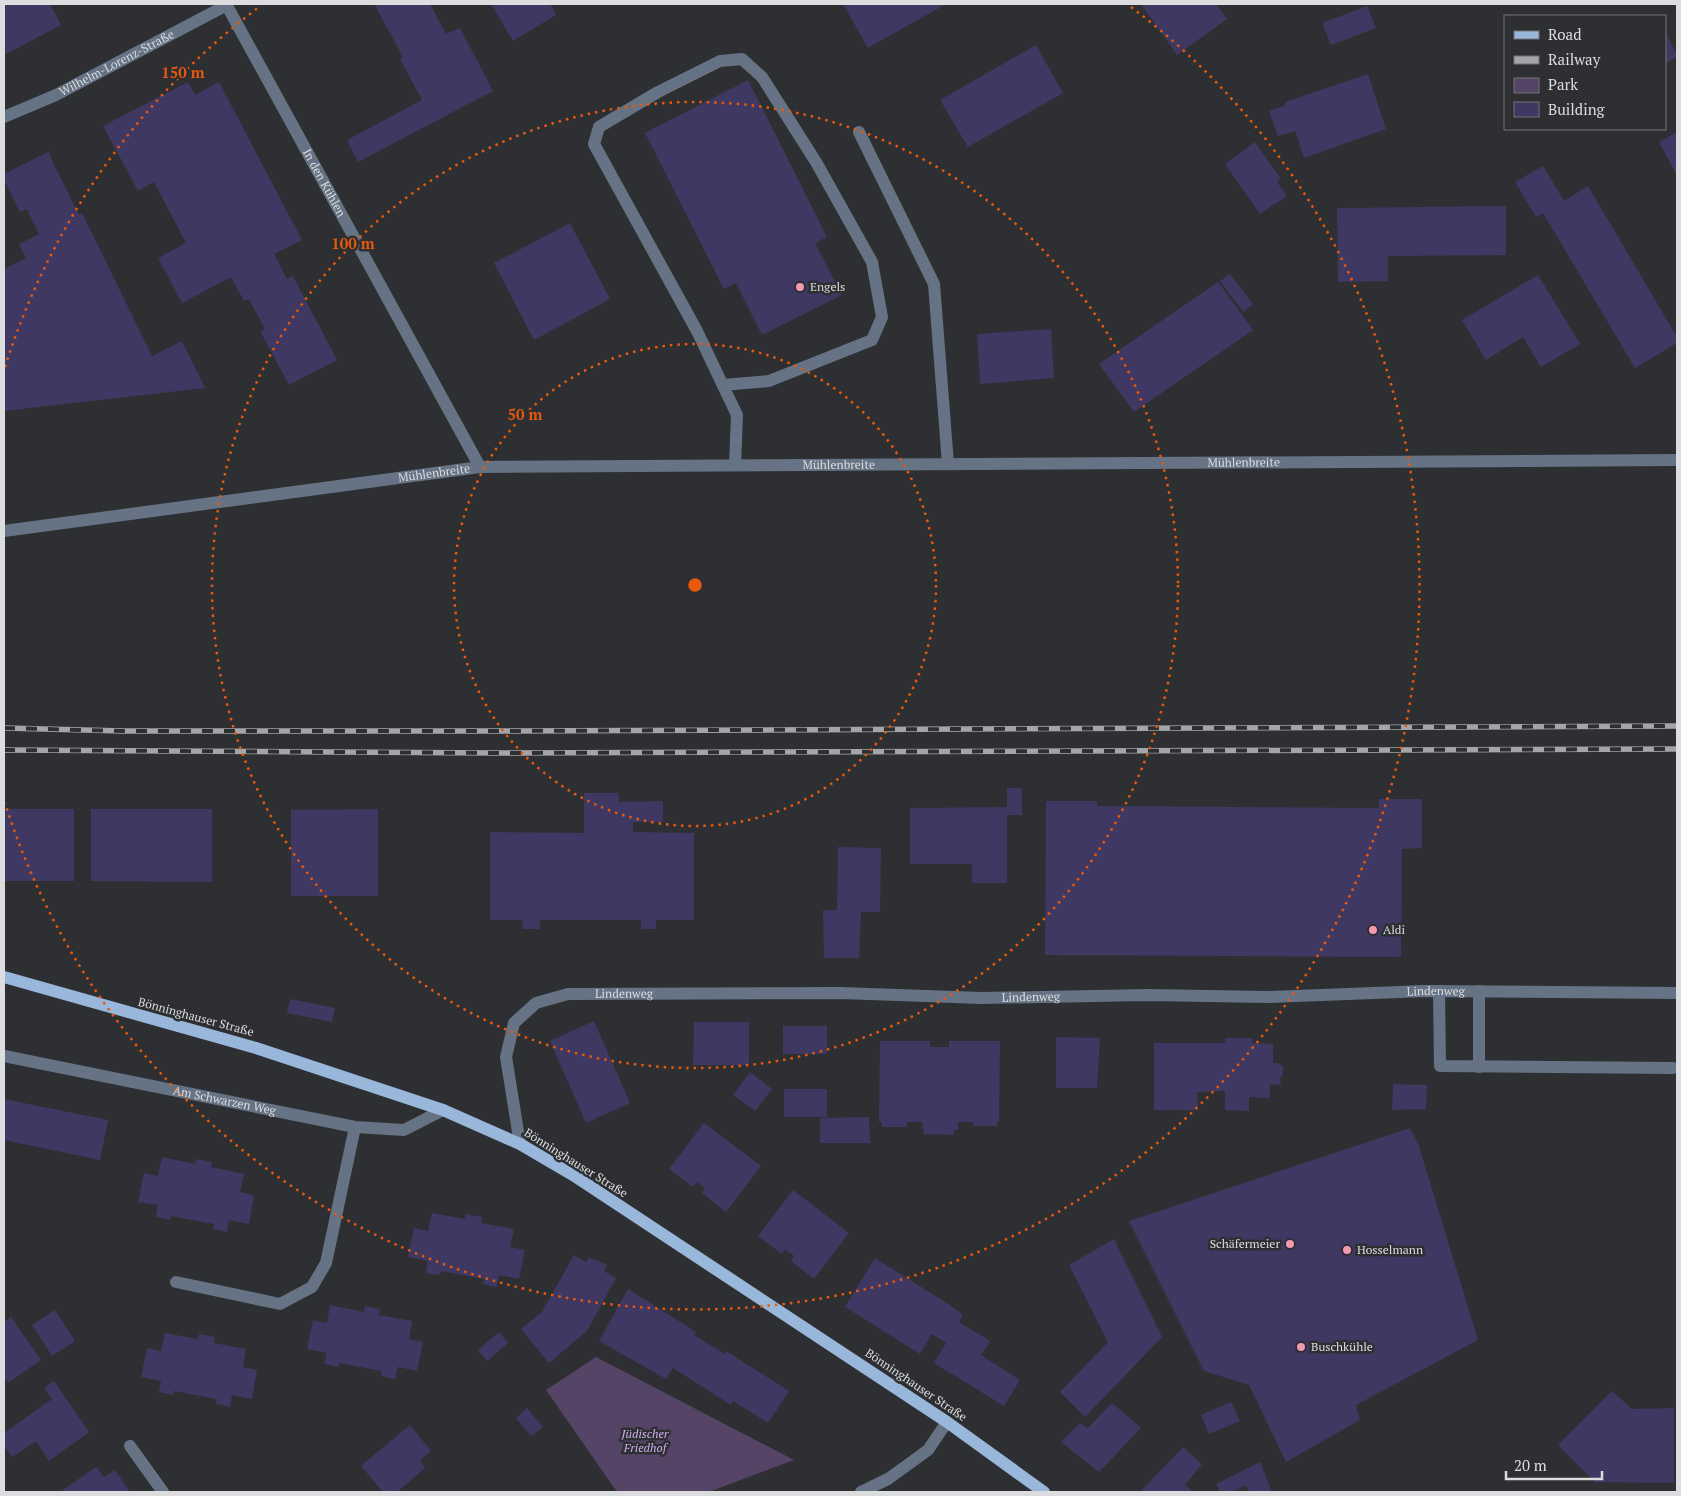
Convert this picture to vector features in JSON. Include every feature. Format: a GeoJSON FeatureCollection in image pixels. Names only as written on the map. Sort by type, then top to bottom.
{"type":"FeatureCollection","features":[{"type":"Feature","properties":{"kind":"main road","name":"Bönninghauser Straße"},"geometry":{"type":"LineString","coordinates":[[4,977],[256,1048],[442,1110],[520,1144],[573,1175],[947,1422],[1044,1492]]}},
{"type":"Feature","properties":{"kind":"street","name":"Wilhelm-Lorenz-Straße"},"geometry":{"type":"LineString","coordinates":[[4,117],[56,95],[226,5]]}},
{"type":"Feature","properties":{"kind":"street","name":"In den Kühlen"},"geometry":{"type":"LineString","coordinates":[[226,5],[480,467]]}},
{"type":"Feature","properties":{"kind":"street"},"geometry":{"type":"LineString","coordinates":[[722,385],[769,381],[872,340],[882,316],[872,262],[816,162],[762,76],[742,59],[720,61],[658,92],[599,127],[594,144],[696,331],[722,385],[737,415],[736,465]]}},
{"type":"Feature","properties":{"kind":"street"},"geometry":{"type":"LineString","coordinates":[[859,132],[934,284],[948,464]]}},
{"type":"Feature","properties":{"kind":"street","name":"Mühlenbreite"},"geometry":{"type":"LineString","coordinates":[[4,531],[480,467],[1677,460]]}},
{"type":"Feature","properties":{"kind":"street"},"geometry":{"type":"LineString","coordinates":[[1439,991],[1440,1066],[1673,1068]]}},
{"type":"Feature","properties":{"kind":"street","name":"Lindenweg"},"geometry":{"type":"LineString","coordinates":[[520,1144],[506,1057],[514,1023],[536,1003],[568,994],[841,994],[982,998],[1148,995],[1268,996],[1439,991],[1677,993]]}},
{"type":"Feature","properties":{"kind":"street"},"geometry":{"type":"LineString","coordinates":[[1479,991],[1479,1067]]}},
{"type":"Feature","properties":{"kind":"street","name":"Am Schwarzen Weg"},"geometry":{"type":"LineString","coordinates":[[4,1056],[355,1126],[404,1130],[442,1110]]}},
{"type":"Feature","properties":{"kind":"street"},"geometry":{"type":"LineString","coordinates":[[176,1282],[280,1304],[312,1287],[326,1263],[355,1126]]}},
{"type":"Feature","properties":{"kind":"street"},"geometry":{"type":"LineString","coordinates":[[860,1492],[888,1479],[928,1450],[947,1422]]}},
{"type":"Feature","properties":{"kind":"street"},"geometry":{"type":"LineString","coordinates":[[130,1446],[163,1492]]}},
{"type":"Feature","properties":{"kind":"green space","name":"Jüdischer Friedhof"},"geometry":{"type":"Polygon","coordinates":[[[596,1357],[794,1460],[709,1492],[617,1492],[546,1390],[596,1357]]]}},
{"type":"Feature","properties":{"kind":"building"},"geometry":{"type":"Polygon","coordinates":[[[4,4],[50,4],[61,25],[4,55],[4,4]]]}},
{"type":"Feature","properties":{"kind":"building"},"geometry":{"type":"Polygon","coordinates":[[[374,4],[430,4],[446,34],[460,28],[493,91],[358,162],[347,140],[422,100],[400,59],[403,57],[374,4]]]}},
{"type":"Feature","properties":{"kind":"building"},"geometry":{"type":"Polygon","coordinates":[[[491,4],[550,4],[556,15],[513,41],[491,4]]]}},
{"type":"Feature","properties":{"kind":"building"},"geometry":{"type":"Polygon","coordinates":[[[843,4],[946,4],[868,48],[843,4]]]}},
{"type":"Feature","properties":{"kind":"building"},"geometry":{"type":"Polygon","coordinates":[[[1141,4],[1216,4],[1227,19],[1177,55],[1141,4]]]}},
{"type":"Feature","properties":{"kind":"building"},"geometry":{"type":"Polygon","coordinates":[[[1367,6],[1376,28],[1331,45],[1322,23],[1367,6]]]}},
{"type":"Feature","properties":{"kind":"building"},"geometry":{"type":"Polygon","coordinates":[[[1666,33],[1677,55],[1677,57],[1666,63],[1666,33]]]}},
{"type":"Feature","properties":{"kind":"building"},"geometry":{"type":"Polygon","coordinates":[[[1036,45],[1063,93],[968,147],[940,100],[1036,45]]]}},
{"type":"Feature","properties":{"kind":"building"},"geometry":{"type":"Polygon","coordinates":[[[1368,74],[1386,129],[1304,158],[1295,131],[1278,136],[1269,111],[1286,105],[1285,102],[1368,74]]]}},
{"type":"Feature","properties":{"kind":"building"},"geometry":{"type":"Polygon","coordinates":[[[748,80],[827,237],[815,243],[842,295],[762,335],[736,283],[724,289],[645,133],[748,80]]]}},
{"type":"Feature","properties":{"kind":"building"},"geometry":{"type":"Polygon","coordinates":[[[188,82],[195,95],[219,82],[302,240],[274,254],[287,279],[293,276],[337,360],[289,385],[260,331],[265,329],[249,299],[244,301],[231,277],[182,303],[158,258],[186,243],[154,182],[138,191],[103,126],[188,82]]]}},
{"type":"Feature","properties":{"kind":"building"},"geometry":{"type":"Polygon","coordinates":[[[1677,132],[1677,176],[1659,142],[1677,132]]]}},
{"type":"Feature","properties":{"kind":"building"},"geometry":{"type":"Polygon","coordinates":[[[1255,142],[1281,179],[1277,182],[1287,196],[1260,214],[1225,164],[1255,142]]]}},
{"type":"Feature","properties":{"kind":"building"},"geometry":{"type":"Polygon","coordinates":[[[50,151],[49,154],[79,215],[82,213],[152,356],[182,341],[205,388],[4,411],[4,269],[26,258],[19,244],[39,234],[27,209],[20,212],[4,179],[4,174],[50,151]]]}},
{"type":"Feature","properties":{"kind":"building"},"geometry":{"type":"Polygon","coordinates":[[[1543,166],[1564,201],[1588,186],[1677,337],[1677,343],[1635,368],[1543,213],[1536,217],[1515,182],[1543,166]]]}},
{"type":"Feature","properties":{"kind":"building"},"geometry":{"type":"Polygon","coordinates":[[[1506,206],[1506,255],[1388,256],[1388,281],[1338,282],[1337,208],[1506,206]]]}},
{"type":"Feature","properties":{"kind":"building"},"geometry":{"type":"Polygon","coordinates":[[[570,223],[610,299],[534,340],[494,263],[570,223]]]}},
{"type":"Feature","properties":{"kind":"building"},"geometry":{"type":"Polygon","coordinates":[[[1230,274],[1253,304],[1243,312],[1220,281],[1230,274]]]}},
{"type":"Feature","properties":{"kind":"building"},"geometry":{"type":"Polygon","coordinates":[[[1538,275],[1580,344],[1541,367],[1523,337],[1486,360],[1462,320],[1538,275]]]}},
{"type":"Feature","properties":{"kind":"building"},"geometry":{"type":"Polygon","coordinates":[[[1218,282],[1253,330],[1134,412],[1099,364],[1218,282]]]}},
{"type":"Feature","properties":{"kind":"building"},"geometry":{"type":"Polygon","coordinates":[[[1051,329],[1054,378],[980,384],[977,334],[1051,329]]]}},
{"type":"Feature","properties":{"kind":"building"},"geometry":{"type":"Polygon","coordinates":[[[1007,788],[1022,788],[1022,815],[1007,815],[1007,883],[972,883],[972,864],[910,864],[910,808],[1007,807],[1007,788]]]}},
{"type":"Feature","properties":{"kind":"building"},"geometry":{"type":"Polygon","coordinates":[[[584,793],[618,793],[619,802],[663,801],[663,822],[633,822],[633,832],[694,833],[694,920],[656,920],[656,929],[641,929],[641,920],[540,920],[540,929],[522,929],[523,920],[490,920],[490,832],[584,833],[584,793]]]}},
{"type":"Feature","properties":{"kind":"building"},"geometry":{"type":"Polygon","coordinates":[[[1379,799],[1422,799],[1422,848],[1402,849],[1401,957],[1045,955],[1046,801],[1097,801],[1097,806],[1379,808],[1379,799]]]}},
{"type":"Feature","properties":{"kind":"building"},"geometry":{"type":"Polygon","coordinates":[[[4,809],[74,809],[74,881],[4,881],[4,809]]]}},
{"type":"Feature","properties":{"kind":"building"},"geometry":{"type":"Polygon","coordinates":[[[91,809],[212,809],[212,882],[91,881],[91,809]]]}},
{"type":"Feature","properties":{"kind":"building"},"geometry":{"type":"Polygon","coordinates":[[[378,809],[378,896],[291,896],[291,810],[378,809]]]}},
{"type":"Feature","properties":{"kind":"building"},"geometry":{"type":"Polygon","coordinates":[[[838,847],[881,848],[880,912],[861,912],[859,958],[824,958],[823,910],[837,910],[838,847]]]}},
{"type":"Feature","properties":{"kind":"building"},"geometry":{"type":"Polygon","coordinates":[[[290,999],[335,1008],[332,1022],[287,1013],[290,999]]]}},
{"type":"Feature","properties":{"kind":"building"},"geometry":{"type":"Polygon","coordinates":[[[594,1021],[630,1103],[586,1123],[550,1041],[594,1021]]]}},
{"type":"Feature","properties":{"kind":"building"},"geometry":{"type":"Polygon","coordinates":[[[694,1022],[749,1022],[749,1065],[693,1065],[694,1022]]]}},
{"type":"Feature","properties":{"kind":"building"},"geometry":{"type":"Polygon","coordinates":[[[783,1026],[827,1026],[827,1054],[783,1054],[783,1026]]]}},
{"type":"Feature","properties":{"kind":"building"},"geometry":{"type":"Polygon","coordinates":[[[1056,1037],[1100,1038],[1097,1088],[1056,1088],[1056,1037]]]}},
{"type":"Feature","properties":{"kind":"building"},"geometry":{"type":"Polygon","coordinates":[[[1225,1038],[1252,1038],[1252,1043],[1273,1044],[1273,1063],[1278,1063],[1283,1067],[1283,1073],[1280,1079],[1281,1085],[1270,1084],[1270,1098],[1249,1097],[1249,1111],[1225,1110],[1225,1091],[1197,1092],[1198,1110],[1154,1110],[1154,1043],[1225,1043],[1225,1038]]]}},
{"type":"Feature","properties":{"kind":"building"},"geometry":{"type":"Polygon","coordinates":[[[880,1041],[930,1041],[930,1047],[949,1047],[949,1041],[1000,1041],[999,1122],[997,1122],[997,1126],[973,1126],[973,1122],[958,1122],[958,1130],[954,1130],[954,1135],[924,1134],[922,1122],[907,1122],[907,1127],[882,1127],[882,1122],[879,1122],[880,1041]]]}},
{"type":"Feature","properties":{"kind":"building"},"geometry":{"type":"Polygon","coordinates":[[[750,1072],[772,1089],[755,1111],[733,1095],[750,1072]]]}},
{"type":"Feature","properties":{"kind":"building"},"geometry":{"type":"Polygon","coordinates":[[[1393,1084],[1427,1085],[1426,1109],[1392,1110],[1393,1084]]]}},
{"type":"Feature","properties":{"kind":"building"},"geometry":{"type":"Polygon","coordinates":[[[784,1089],[827,1089],[827,1117],[784,1117],[784,1089]]]}},
{"type":"Feature","properties":{"kind":"building"},"geometry":{"type":"Polygon","coordinates":[[[4,1099],[108,1120],[100,1160],[4,1140],[4,1099]]]}},
{"type":"Feature","properties":{"kind":"building"},"geometry":{"type":"Polygon","coordinates":[[[869,1117],[870,1143],[820,1143],[820,1118],[869,1117]]]}},
{"type":"Feature","properties":{"kind":"building"},"geometry":{"type":"Polygon","coordinates":[[[704,1123],[761,1166],[726,1212],[702,1193],[705,1188],[697,1182],[693,1187],[669,1169],[704,1123]]]}},
{"type":"Feature","properties":{"kind":"building"},"geometry":{"type":"Polygon","coordinates":[[[1410,1128],[1418,1143],[1478,1340],[1356,1405],[1360,1420],[1286,1462],[1249,1385],[1204,1371],[1129,1221],[1410,1128]]]}},
{"type":"Feature","properties":{"kind":"building"},"geometry":{"type":"Polygon","coordinates":[[[162,1157],[195,1164],[196,1159],[212,1162],[211,1167],[244,1174],[240,1192],[254,1195],[249,1224],[229,1220],[227,1232],[213,1229],[214,1224],[171,1216],[170,1220],[156,1217],[158,1205],[138,1202],[144,1173],[158,1176],[162,1157]]]}},
{"type":"Feature","properties":{"kind":"building"},"geometry":{"type":"Polygon","coordinates":[[[793,1190],[849,1233],[814,1279],[791,1261],[794,1256],[785,1249],[782,1254],[758,1236],[793,1190]]]}},
{"type":"Feature","properties":{"kind":"building"},"geometry":{"type":"Polygon","coordinates":[[[432,1213],[465,1219],[466,1214],[482,1217],[481,1223],[514,1229],[510,1247],[525,1250],[519,1279],[499,1275],[497,1287],[483,1284],[484,1279],[441,1271],[440,1275],[426,1273],[428,1261],[408,1257],[414,1228],[428,1231],[432,1213]]]}},
{"type":"Feature","properties":{"kind":"building"},"geometry":{"type":"Polygon","coordinates":[[[1114,1239],[1162,1337],[1085,1417],[1060,1392],[1108,1342],[1069,1265],[1114,1239]]]}},
{"type":"Feature","properties":{"kind":"building"},"geometry":{"type":"Polygon","coordinates":[[[574,1255],[586,1262],[589,1257],[607,1265],[604,1271],[616,1278],[587,1331],[549,1363],[521,1329],[542,1312],[574,1255]]]}},
{"type":"Feature","properties":{"kind":"building"},"geometry":{"type":"Polygon","coordinates":[[[875,1258],[950,1305],[963,1315],[959,1322],[990,1341],[981,1355],[1020,1380],[1004,1406],[934,1363],[946,1343],[932,1334],[920,1354],[845,1307],[875,1258]]]}},
{"type":"Feature","properties":{"kind":"building"},"geometry":{"type":"Polygon","coordinates":[[[628,1289],[696,1332],[694,1335],[725,1354],[726,1351],[789,1391],[768,1423],[733,1401],[731,1405],[673,1368],[666,1379],[599,1341],[628,1289]]]}},
{"type":"Feature","properties":{"kind":"building"},"geometry":{"type":"Polygon","coordinates":[[[330,1305],[364,1312],[365,1306],[380,1309],[379,1315],[412,1321],[409,1339],[423,1342],[417,1371],[398,1367],[395,1379],[381,1376],[382,1371],[339,1363],[338,1367],[324,1364],[327,1353],[307,1349],[313,1320],[327,1323],[330,1305]]]}},
{"type":"Feature","properties":{"kind":"building"},"geometry":{"type":"Polygon","coordinates":[[[55,1310],[75,1341],[52,1356],[32,1325],[55,1310]]]}},
{"type":"Feature","properties":{"kind":"building"},"geometry":{"type":"Polygon","coordinates":[[[11,1317],[41,1360],[8,1383],[6,1379],[4,1380],[4,1322],[11,1317]]]}},
{"type":"Feature","properties":{"kind":"building"},"geometry":{"type":"Polygon","coordinates":[[[499,1332],[508,1343],[487,1361],[478,1350],[499,1332]]]}},
{"type":"Feature","properties":{"kind":"building"},"geometry":{"type":"Polygon","coordinates":[[[165,1333],[198,1339],[199,1334],[215,1337],[214,1343],[246,1349],[243,1367],[257,1370],[252,1399],[232,1395],[230,1407],[216,1404],[217,1399],[174,1391],[173,1395],[159,1392],[161,1381],[141,1377],[147,1348],[161,1351],[165,1333]]]}},
{"type":"Feature","properties":{"kind":"building"},"geometry":{"type":"Polygon","coordinates":[[[54,1381],[89,1432],[49,1461],[36,1441],[12,1457],[4,1445],[4,1433],[52,1399],[44,1388],[54,1381]]]}},
{"type":"Feature","properties":{"kind":"building"},"geometry":{"type":"Polygon","coordinates":[[[1612,1391],[1632,1409],[1674,1408],[1674,1483],[1595,1482],[1558,1445],[1612,1391]]]}},
{"type":"Feature","properties":{"kind":"building"},"geometry":{"type":"Polygon","coordinates":[[[1231,1402],[1240,1421],[1209,1434],[1201,1415],[1231,1402]]]}},
{"type":"Feature","properties":{"kind":"building"},"geometry":{"type":"Polygon","coordinates":[[[1112,1403],[1141,1428],[1099,1472],[1061,1442],[1080,1423],[1088,1428],[1112,1403]]]}},
{"type":"Feature","properties":{"kind":"building"},"geometry":{"type":"Polygon","coordinates":[[[527,1408],[543,1427],[531,1436],[516,1418],[527,1408]]]}},
{"type":"Feature","properties":{"kind":"building"},"geometry":{"type":"Polygon","coordinates":[[[410,1425],[431,1451],[420,1461],[425,1468],[397,1492],[383,1492],[361,1466],[410,1425]]]}},
{"type":"Feature","properties":{"kind":"building"},"geometry":{"type":"Polygon","coordinates":[[[1183,1447],[1202,1464],[1185,1485],[1193,1492],[1140,1492],[1183,1447]]]}},
{"type":"Feature","properties":{"kind":"building"},"geometry":{"type":"Polygon","coordinates":[[[1260,1462],[1272,1492],[1249,1492],[1246,1485],[1232,1492],[1220,1492],[1216,1484],[1260,1462]]]}},
{"type":"Feature","properties":{"kind":"building"},"geometry":{"type":"Polygon","coordinates":[[[96,1467],[104,1477],[115,1470],[130,1492],[60,1492],[96,1467]]]}},
{"type":"Feature","properties":{"kind":"railway"},"geometry":{"type":"LineString","coordinates":[[4,728],[124,731],[500,731],[1677,726]]}},
{"type":"Feature","properties":{"kind":"railway"},"geometry":{"type":"LineString","coordinates":[[4,750],[498,753],[1677,749]]}},
{"type":"Feature","properties":{"kind":"place","name":"Engels"},"geometry":{"type":"Point","coordinates":[800,287]}},
{"type":"Feature","properties":{"kind":"place","name":"Aldi"},"geometry":{"type":"Point","coordinates":[1373,930]}},
{"type":"Feature","properties":{"kind":"place","name":"Schäfermeier"},"geometry":{"type":"Point","coordinates":[1290,1244]}},
{"type":"Feature","properties":{"kind":"place","name":"Hosselmann"},"geometry":{"type":"Point","coordinates":[1347,1250]}},
{"type":"Feature","properties":{"kind":"place","name":"Buschkühle"},"geometry":{"type":"Point","coordinates":[1301,1347]}}]}
